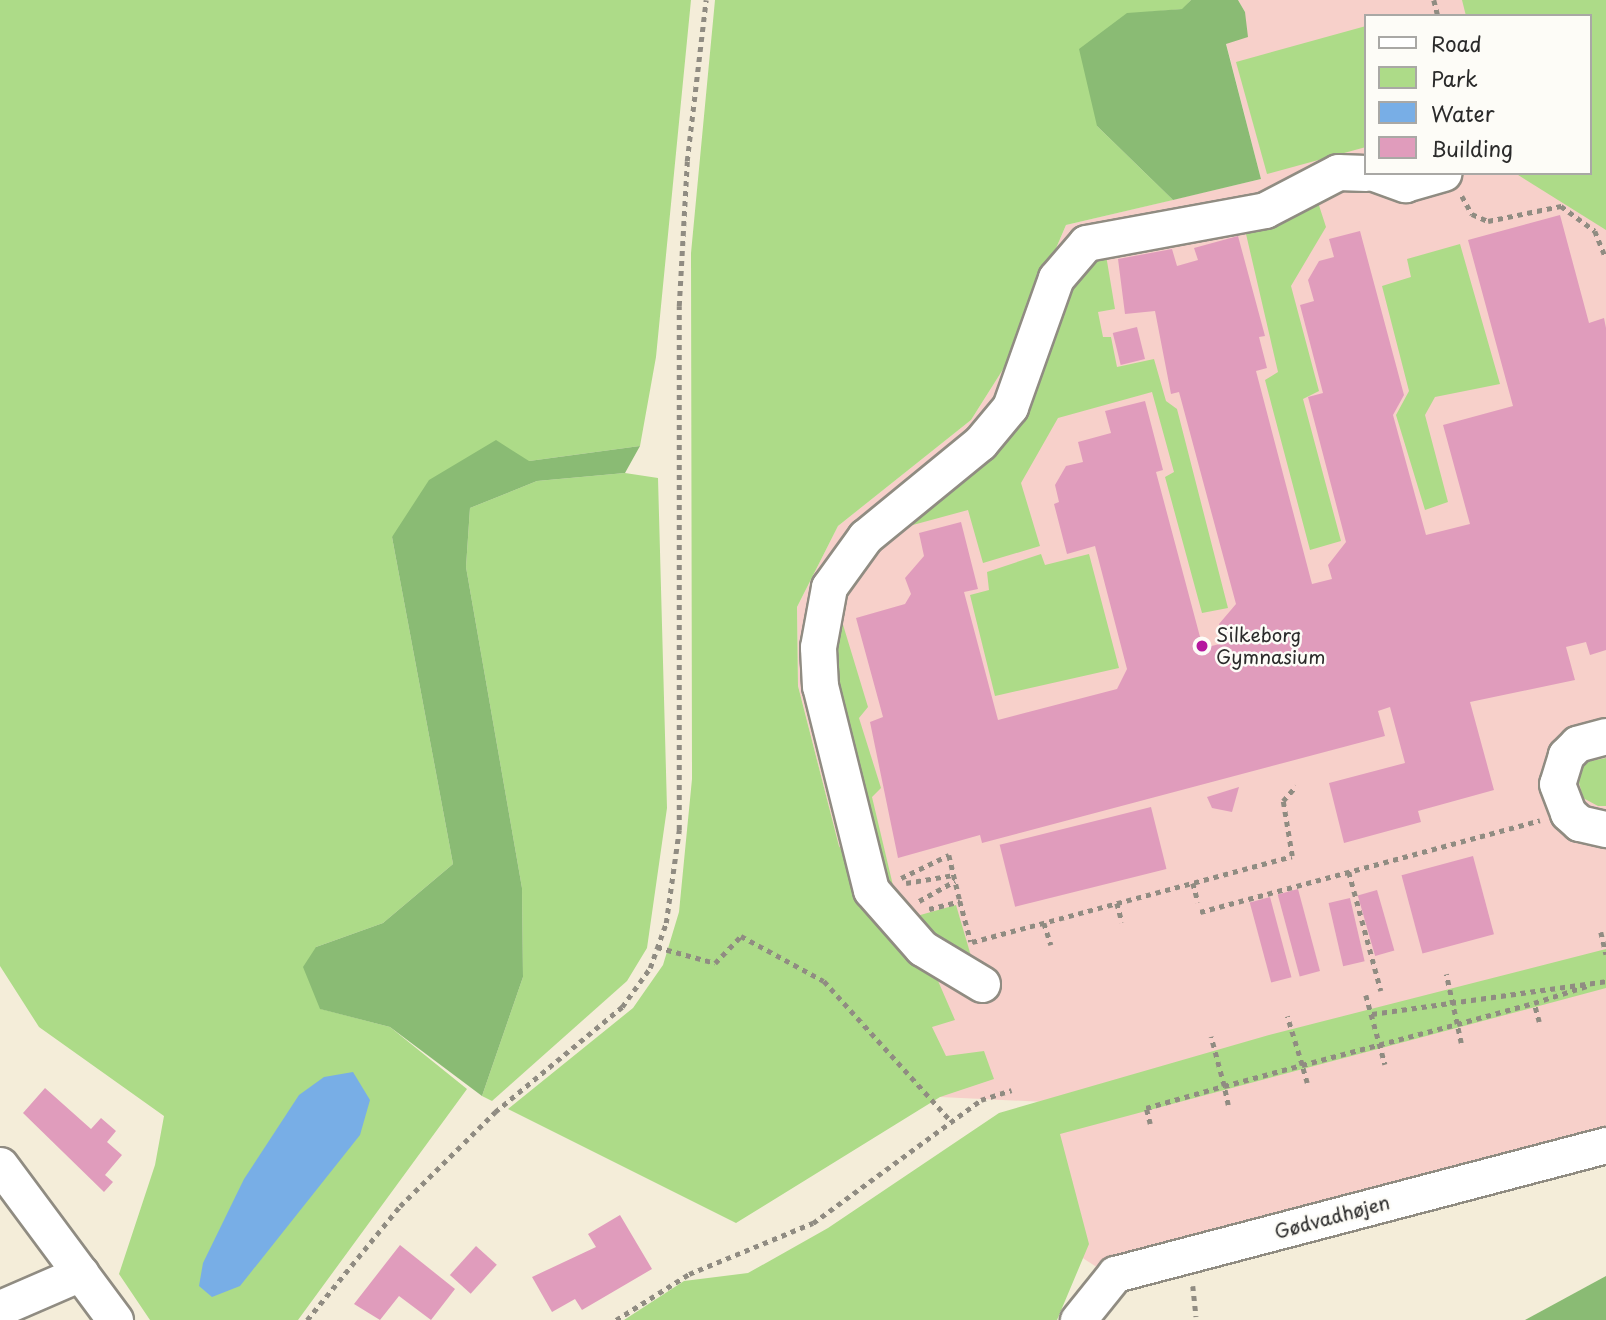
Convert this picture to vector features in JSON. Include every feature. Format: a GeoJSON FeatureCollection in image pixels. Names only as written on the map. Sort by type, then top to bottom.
{"type":"FeatureCollection","features":[{"type":"Feature","properties":{"kind":"street"},"geometry":{"type":"LineString","coordinates":[[978,967],[901,930],[872,890],[820,686],[818,647],[829,587],[865,537],[980,443],[1010,407],[1056,278],[1086,243],[1265,210],[1338,172],[1364,173]]}},
{"type":"Feature","properties":{"kind":"street"},"geometry":{"type":"LineString","coordinates":[[1380,175],[1405,184],[1450,179]]}},
{"type":"Feature","properties":{"kind":"street"},"geometry":{"type":"LineString","coordinates":[[1606,736],[1577,744],[1559,769],[1557,784],[1568,813],[1606,830]]}},
{"type":"Feature","properties":{"kind":"street","name":"Gødvadhøjen"},"geometry":{"type":"LineString","coordinates":[[1079,1320],[1095,1291],[1115,1274],[1606,1145]]}},
{"type":"Feature","properties":{"kind":"street"},"geometry":{"type":"LineString","coordinates":[[0,1165],[115,1320]]}},
{"type":"Feature","properties":{"kind":"street"},"geometry":{"type":"LineString","coordinates":[[0,1308],[81,1273]]}},
{"type":"Feature","properties":{"kind":"path"},"geometry":{"type":"LineString","coordinates":[[307,1320],[447,1158],[622,1006],[657,947],[679,830],[679,306],[687,161],[706,0]]}},
{"type":"Feature","properties":{"kind":"path"},"geometry":{"type":"LineString","coordinates":[[1450,179],[1472,214],[1488,221],[1561,206],[1595,231],[1606,258]]}},
{"type":"Feature","properties":{"kind":"path"},"geometry":{"type":"LineString","coordinates":[[971,942],[1292,856],[1283,801],[1296,786]]}},
{"type":"Feature","properties":{"kind":"path"},"geometry":{"type":"LineString","coordinates":[[1200,912],[1568,813]]}},
{"type":"Feature","properties":{"kind":"path"},"geometry":{"type":"LineString","coordinates":[[904,894],[900,879],[949,855],[978,967]]}},
{"type":"Feature","properties":{"kind":"path"},"geometry":{"type":"LineString","coordinates":[[1349,872],[1381,991]]}},
{"type":"Feature","properties":{"kind":"path"},"geometry":{"type":"LineString","coordinates":[[901,884],[954,878]]}},
{"type":"Feature","properties":{"kind":"path"},"geometry":{"type":"LineString","coordinates":[[907,908],[954,878]]}},
{"type":"Feature","properties":{"kind":"path"},"geometry":{"type":"LineString","coordinates":[[1193,883],[1198,902]]}},
{"type":"Feature","properties":{"kind":"path"},"geometry":{"type":"LineString","coordinates":[[922,911],[960,901]]}},
{"type":"Feature","properties":{"kind":"path"},"geometry":{"type":"LineString","coordinates":[[1117,903],[1122,922]]}},
{"type":"Feature","properties":{"kind":"path"},"geometry":{"type":"LineString","coordinates":[[1044,923],[1051,945]]}},
{"type":"Feature","properties":{"kind":"path"},"geometry":{"type":"LineString","coordinates":[[1601,932],[1606,954]]}},
{"type":"Feature","properties":{"kind":"path"},"geometry":{"type":"LineString","coordinates":[[657,947],[715,963],[741,936],[824,981],[951,1121]]}},
{"type":"Feature","properties":{"kind":"path"},"geometry":{"type":"LineString","coordinates":[[1446,974],[1461,1043]]}},
{"type":"Feature","properties":{"kind":"path"},"geometry":{"type":"LineString","coordinates":[[1372,1014],[1604,981]]}},
{"type":"Feature","properties":{"kind":"path"},"geometry":{"type":"LineString","coordinates":[[1150,1124],[1146,1108],[1534,1003],[1604,981]]}},
{"type":"Feature","properties":{"kind":"path"},"geometry":{"type":"LineString","coordinates":[[1366,995],[1385,1064]]}},
{"type":"Feature","properties":{"kind":"path"},"geometry":{"type":"LineString","coordinates":[[1534,1003],[1539,1023]]}},
{"type":"Feature","properties":{"kind":"path"},"geometry":{"type":"LineString","coordinates":[[1287,1016],[1307,1083]]}},
{"type":"Feature","properties":{"kind":"path"},"geometry":{"type":"LineString","coordinates":[[1211,1037],[1228,1105]]}},
{"type":"Feature","properties":{"kind":"path"},"geometry":{"type":"LineString","coordinates":[[616,1320],[689,1274],[813,1223],[981,1100],[1011,1090]]}},
{"type":"Feature","properties":{"kind":"shaded area","name":"Silkeborg Gymnasium"},"geometry":{"type":"Polygon","coordinates":[[[1238,0],[1606,0],[1606,1156],[1126,1286],[1078,1255],[1045,1102],[940,1097],[875,987],[798,686],[797,607],[838,526],[971,420],[1007,363],[1066,225],[1261,179],[1226,43],[1245,12],[1238,0]]]}},
{"type":"Feature","properties":{"kind":"green space"},"geometry":{"type":"Polygon","coordinates":[[[0,0],[691,0],[656,357],[640,446],[529,461],[392,537],[453,864],[383,923],[316,947],[321,1009],[390,1027],[467,1089],[298,1320],[150,1320],[119,1274],[155,1165],[164,1116],[39,1027],[0,966],[0,0]]]}},
{"type":"Feature","properties":{"kind":"green space"},"geometry":{"type":"Polygon","coordinates":[[[715,0],[1191,0],[1183,9],[1127,14],[1097,126],[1173,200],[1066,225],[1007,363],[971,420],[838,526],[797,607],[798,686],[839,846],[886,923],[932,967],[955,1020],[932,1027],[946,1056],[984,1051],[994,1079],[940,1097],[736,1223],[508,1109],[633,1008],[663,965],[679,912],[692,779],[691,253],[715,0]]]}},
{"type":"Feature","properties":{"kind":"green space"},"geometry":{"type":"Polygon","coordinates":[[[1191,0],[1238,0],[1245,12],[1248,37],[1226,44],[1261,179],[1173,200],[1097,126],[1079,49],[1127,13],[1182,9],[1191,0]]]}},
{"type":"Feature","properties":{"kind":"green space"},"geometry":{"type":"Polygon","coordinates":[[[1462,0],[1606,0],[1606,230],[1518,175],[1592,175],[1592,14],[1466,14],[1462,0]]]}},
{"type":"Feature","properties":{"kind":"green space"},"geometry":{"type":"Polygon","coordinates":[[[1364,27],[1364,148],[1267,174],[1236,62],[1364,27]]]}},
{"type":"Feature","properties":{"kind":"green space"},"geometry":{"type":"Polygon","coordinates":[[[1315,193],[1326,227],[1291,286],[1319,391],[1303,399],[1341,541],[1310,550],[1265,380],[1278,372],[1243,221],[1315,193]]]}},
{"type":"Feature","properties":{"kind":"green space"},"geometry":{"type":"Polygon","coordinates":[[[1460,244],[1500,384],[1435,397],[1425,415],[1448,502],[1425,510],[1396,415],[1409,391],[1382,286],[1411,277],[1407,259],[1460,244]]]}},
{"type":"Feature","properties":{"kind":"green space"},"geometry":{"type":"Polygon","coordinates":[[[1105,249],[1115,309],[1098,312],[1103,337],[1111,337],[1117,367],[1154,359],[1166,401],[1177,409],[1228,608],[1202,613],[1165,477],[1174,472],[1152,392],[1058,418],[1021,483],[1040,546],[983,563],[968,510],[887,532],[962,468],[1053,299],[1105,249]]]}},
{"type":"Feature","properties":{"kind":"green space"},"geometry":{"type":"Polygon","coordinates":[[[496,440],[529,461],[640,446],[625,473],[537,481],[470,508],[466,567],[522,888],[523,977],[482,1096],[390,1027],[320,1009],[303,967],[316,947],[383,923],[453,864],[392,537],[429,480],[496,440]]]}},
{"type":"Feature","properties":{"kind":"green space"},"geometry":{"type":"Polygon","coordinates":[[[625,473],[658,478],[667,808],[647,948],[627,981],[492,1101],[482,1096],[523,977],[522,888],[466,567],[470,508],[537,481],[625,473]]]}},
{"type":"Feature","properties":{"kind":"green space"},"geometry":{"type":"Polygon","coordinates":[[[1041,554],[1045,565],[1089,554],[1119,668],[995,696],[970,595],[989,590],[987,572],[1041,554]]]}},
{"type":"Feature","properties":{"kind":"green space"},"geometry":{"type":"Polygon","coordinates":[[[834,595],[868,707],[859,718],[881,788],[872,797],[900,915],[881,888],[832,716],[834,595]]]}},
{"type":"Feature","properties":{"kind":"green space"},"geometry":{"type":"Polygon","coordinates":[[[1606,758],[1606,806],[1598,806],[1583,798],[1577,775],[1586,762],[1606,758]]]}},
{"type":"Feature","properties":{"kind":"green space"},"geometry":{"type":"Polygon","coordinates":[[[956,905],[971,956],[948,960],[906,919],[956,905]]]}},
{"type":"Feature","properties":{"kind":"green space"},"geometry":{"type":"Polygon","coordinates":[[[1606,949],[1606,988],[1060,1134],[1089,1244],[1057,1320],[624,1320],[684,1281],[748,1273],[828,1228],[999,1113],[1269,1035],[1606,949]]]}},
{"type":"Feature","properties":{"kind":"green space"},"geometry":{"type":"Polygon","coordinates":[[[1606,1276],[1606,1320],[1525,1320],[1606,1276]]]}},
{"type":"Feature","properties":{"kind":"water"},"geometry":{"type":"Polygon","coordinates":[[[353,1072],[370,1100],[360,1135],[240,1286],[212,1297],[199,1286],[203,1263],[244,1179],[299,1095],[324,1077],[353,1072]]]}},
{"type":"Feature","properties":{"kind":"building"},"geometry":{"type":"Polygon","coordinates":[[[1560,215],[1589,323],[1604,318],[1606,328],[1606,650],[1590,655],[1586,642],[1566,647],[1575,680],[1470,702],[1494,790],[1418,811],[1421,822],[1344,843],[1329,783],[1405,763],[1390,707],[1378,711],[1385,736],[982,843],[980,835],[898,858],[870,722],[883,717],[856,618],[905,604],[911,594],[905,578],[924,556],[919,533],[961,522],[978,589],[964,592],[998,720],[1117,689],[1127,669],[1095,546],[1067,554],[1054,504],[1059,502],[1055,485],[1066,466],[1083,462],[1078,442],[1111,433],[1105,411],[1145,401],[1163,470],[1156,472],[1203,648],[1224,643],[1219,624],[1236,604],[1179,392],[1171,394],[1155,311],[1125,314],[1118,259],[1172,249],[1177,266],[1198,260],[1194,248],[1238,236],[1265,336],[1259,337],[1267,368],[1256,371],[1312,584],[1332,579],[1328,565],[1346,542],[1308,397],[1323,393],[1300,305],[1314,301],[1308,280],[1319,261],[1334,257],[1329,239],[1360,231],[1404,395],[1393,415],[1426,535],[1470,524],[1443,425],[1513,406],[1468,240],[1560,215]]]}},
{"type":"Feature","properties":{"kind":"building"},"geometry":{"type":"Polygon","coordinates":[[[1137,327],[1145,359],[1121,365],[1113,333],[1137,327]]]}},
{"type":"Feature","properties":{"kind":"building"},"geometry":{"type":"Polygon","coordinates":[[[1239,787],[1232,812],[1212,808],[1207,797],[1239,787]]]}},
{"type":"Feature","properties":{"kind":"building"},"geometry":{"type":"Polygon","coordinates":[[[1151,807],[1166,869],[1015,907],[1000,845],[1151,807]]]}},
{"type":"Feature","properties":{"kind":"building"},"geometry":{"type":"Polygon","coordinates":[[[1473,856],[1494,934],[1422,953],[1402,875],[1473,856]]]}},
{"type":"Feature","properties":{"kind":"building"},"geometry":{"type":"Polygon","coordinates":[[[1298,889],[1320,971],[1300,977],[1278,894],[1298,889]]]}},
{"type":"Feature","properties":{"kind":"building"},"geometry":{"type":"Polygon","coordinates":[[[1377,890],[1394,951],[1375,956],[1358,896],[1377,890]]]}},
{"type":"Feature","properties":{"kind":"building"},"geometry":{"type":"Polygon","coordinates":[[[1270,897],[1291,977],[1271,983],[1250,902],[1270,897]]]}},
{"type":"Feature","properties":{"kind":"building"},"geometry":{"type":"Polygon","coordinates":[[[1350,898],[1365,961],[1343,966],[1329,903],[1350,898]]]}},
{"type":"Feature","properties":{"kind":"building"},"geometry":{"type":"Polygon","coordinates":[[[45,1088],[91,1129],[101,1118],[116,1131],[107,1142],[122,1155],[105,1175],[113,1182],[104,1192],[23,1113],[45,1088]]]}},
{"type":"Feature","properties":{"kind":"building"},"geometry":{"type":"Polygon","coordinates":[[[620,1215],[652,1269],[582,1310],[575,1299],[552,1312],[532,1277],[596,1247],[588,1234],[620,1215]]]}},
{"type":"Feature","properties":{"kind":"building"},"geometry":{"type":"Polygon","coordinates":[[[400,1245],[455,1289],[431,1320],[399,1296],[380,1320],[354,1304],[400,1245]]]}},
{"type":"Feature","properties":{"kind":"building"},"geometry":{"type":"Polygon","coordinates":[[[476,1246],[497,1265],[471,1294],[450,1275],[476,1246]]]}},
{"type":"Feature","properties":{"kind":"place","name":"Silkeborg Gymnasium"},"geometry":{"type":"Point","coordinates":[1202,646]}}]}
